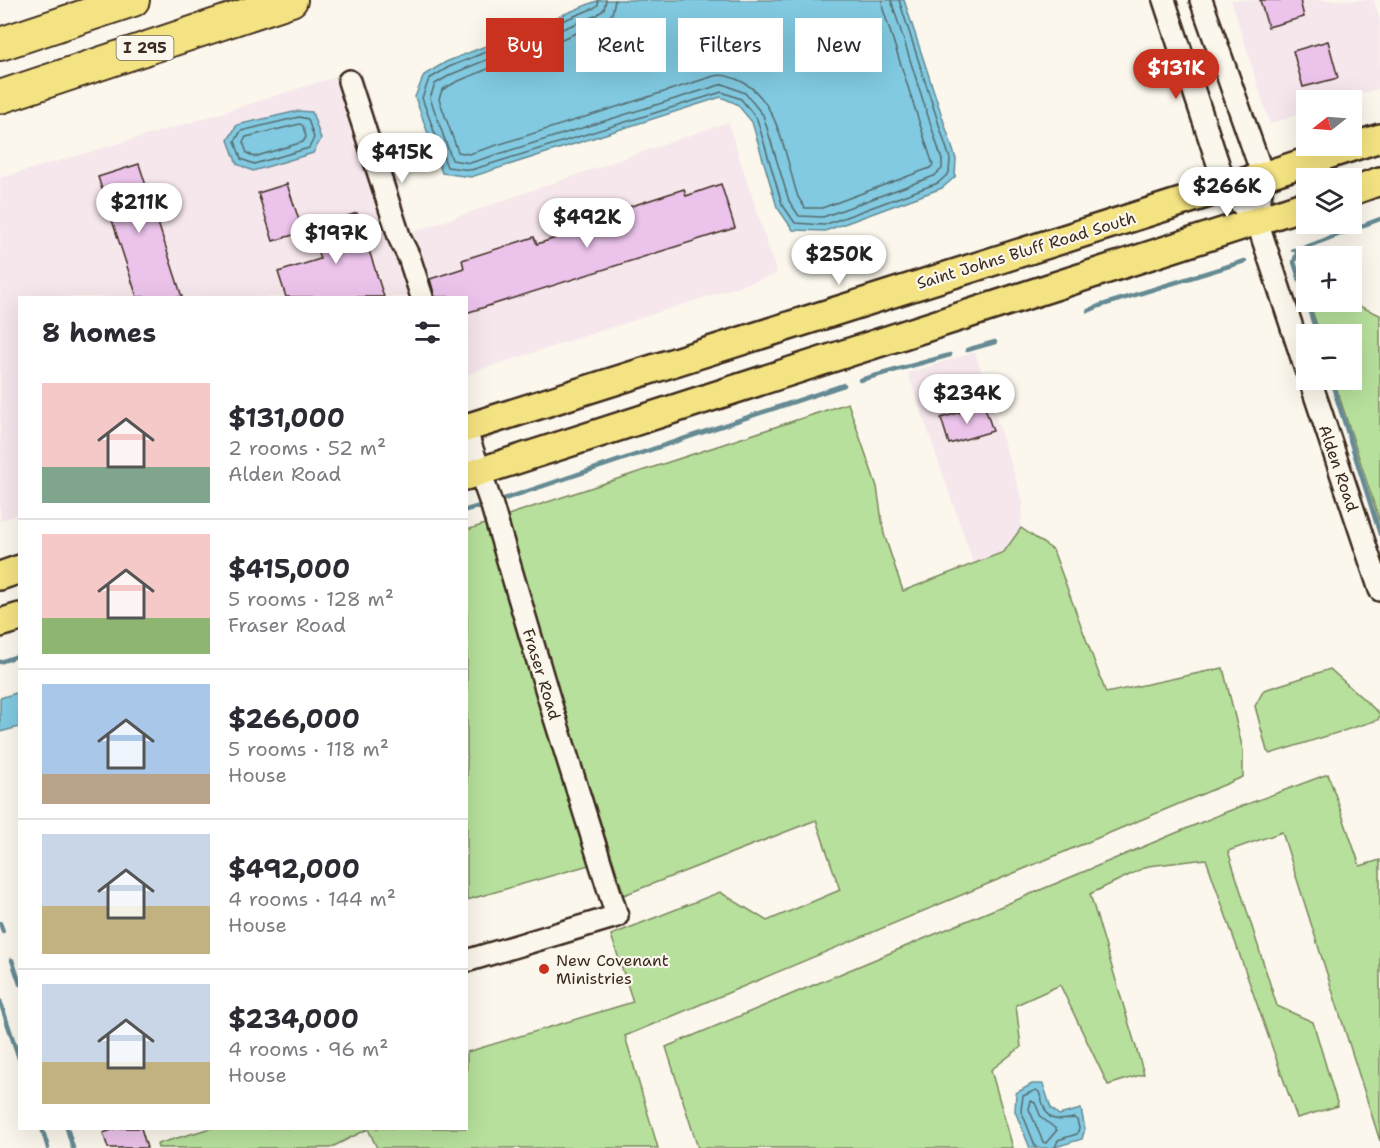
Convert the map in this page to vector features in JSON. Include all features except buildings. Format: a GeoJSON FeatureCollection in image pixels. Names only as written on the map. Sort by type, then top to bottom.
{"type":"FeatureCollection","features":[{"type":"Feature","properties":{"kind":"highway"},"geometry":{"type":"LineString","coordinates":[[0,44],[133,0]]}},
{"type":"Feature","properties":{"kind":"highway","name":"I 295"},"geometry":{"type":"LineString","coordinates":[[0,97],[291,0]]}},
{"type":"Feature","properties":{"kind":"main road","name":"Saint Johns Bluff Road South"},"geometry":{"type":"LineString","coordinates":[[468,429],[1380,138]]}},
{"type":"Feature","properties":{"kind":"main road"},"geometry":{"type":"LineString","coordinates":[[1362,187],[1380,181]]}},
{"type":"Feature","properties":{"kind":"main road"},"geometry":{"type":"LineString","coordinates":[[473,474],[1296,208]]}},
{"type":"Feature","properties":{"kind":"main road"},"geometry":{"type":"LineString","coordinates":[[0,576],[18,570]]}},
{"type":"Feature","properties":{"kind":"main road"},"geometry":{"type":"LineString","coordinates":[[0,623],[18,618]]}},
{"type":"Feature","properties":{"kind":"street"},"geometry":{"type":"LineString","coordinates":[[1164,0],[1226,188],[1257,221],[1296,340]]}},
{"type":"Feature","properties":{"kind":"street"},"geometry":{"type":"LineString","coordinates":[[1201,0],[1263,176],[1257,221]]}},
{"type":"Feature","properties":{"kind":"street"},"geometry":{"type":"LineString","coordinates":[[349,81],[400,239],[409,257],[422,296]]}},
{"type":"Feature","properties":{"kind":"street","name":"Alden Road"},"geometry":{"type":"LineString","coordinates":[[1313,390],[1380,590]]}},
{"type":"Feature","properties":{"kind":"street","name":"Fraser Road"},"geometry":{"type":"LineString","coordinates":[[468,443],[473,474],[492,506],[617,916],[468,960]]}},
{"type":"Feature","properties":{"kind":"shaded area"},"geometry":{"type":"Polygon","coordinates":[[[1231,0],[1374,0],[1380,20],[1380,88],[1362,94],[1362,90],[1296,90],[1296,115],[1270,124],[1231,0]]]}},
{"type":"Feature","properties":{"kind":"shaded area"},"geometry":{"type":"Polygon","coordinates":[[[360,69],[413,232],[728,122],[777,274],[468,374],[468,296],[18,296],[18,514],[0,521],[0,178],[196,121],[360,69]]]}},
{"type":"Feature","properties":{"kind":"shaded area"},"geometry":{"type":"Polygon","coordinates":[[[975,352],[1023,502],[1021,528],[1004,552],[974,565],[908,373],[975,352]]]}},
{"type":"Feature","properties":{"kind":"green space"},"geometry":{"type":"Polygon","coordinates":[[[1362,307],[1380,315],[1380,523],[1337,390],[1362,390],[1362,324],[1317,324],[1312,312],[1362,312],[1362,307]]]}},
{"type":"Feature","properties":{"kind":"green space"},"geometry":{"type":"Polygon","coordinates":[[[848,403],[877,487],[884,534],[903,591],[1004,552],[1021,528],[1053,550],[1106,693],[1223,668],[1243,750],[1243,777],[625,1036],[658,1148],[377,1148],[368,1130],[468,1130],[468,1052],[633,1002],[611,935],[720,892],[767,921],[840,890],[816,820],[624,895],[502,517],[848,403]]]}},
{"type":"Feature","properties":{"kind":"green space"},"geometry":{"type":"Polygon","coordinates":[[[485,524],[589,865],[468,900],[468,530],[485,524]]]}},
{"type":"Feature","properties":{"kind":"green space"},"geometry":{"type":"Polygon","coordinates":[[[1330,669],[1380,714],[1378,720],[1270,754],[1267,751],[1255,706],[1264,690],[1330,669]]]}},
{"type":"Feature","properties":{"kind":"green space"},"geometry":{"type":"Polygon","coordinates":[[[1328,774],[1360,866],[1380,860],[1380,1141],[1282,832],[1228,851],[1277,1006],[1313,1022],[1338,1106],[1297,1118],[1206,859],[1148,866],[1090,894],[1144,1074],[1108,1085],[1060,985],[1016,1005],[1021,1047],[991,1070],[1013,1148],[698,1148],[666,1047],[1226,812],[1328,774]]]}},
{"type":"Feature","properties":{"kind":"green space"},"geometry":{"type":"Polygon","coordinates":[[[204,1130],[366,1130],[330,1148],[158,1148],[157,1144],[204,1130]]]}},
{"type":"Feature","properties":{"kind":"water"},"geometry":{"type":"Polygon","coordinates":[[[599,0],[904,0],[956,159],[955,177],[942,188],[825,231],[793,230],[777,207],[752,122],[737,104],[721,97],[471,177],[442,173],[415,97],[424,75],[446,62],[486,46],[486,72],[564,72],[564,18],[555,18],[599,0]]]}},
{"type":"Feature","properties":{"kind":"water"},"geometry":{"type":"Polygon","coordinates":[[[298,111],[312,112],[321,139],[313,153],[253,171],[237,164],[228,140],[237,125],[298,111]]]}},
{"type":"Feature","properties":{"kind":"water"},"geometry":{"type":"Polygon","coordinates":[[[18,692],[18,727],[0,732],[0,698],[18,692]]]}},
{"type":"Feature","properties":{"kind":"water"},"geometry":{"type":"Polygon","coordinates":[[[1032,1084],[1043,1084],[1051,1108],[1059,1115],[1081,1109],[1085,1129],[1082,1139],[1052,1148],[1030,1148],[1015,1111],[1016,1093],[1032,1084]]]}},
{"type":"Feature","properties":{"kind":"waterway"},"geometry":{"type":"LineString","coordinates":[[1293,250],[1380,219]]}},
{"type":"Feature","properties":{"kind":"waterway"},"geometry":{"type":"LineString","coordinates":[[1296,256],[1294,262],[1296,268]]}},
{"type":"Feature","properties":{"kind":"waterway"},"geometry":{"type":"LineString","coordinates":[[1088,311],[1245,261]]}},
{"type":"Feature","properties":{"kind":"waterway"},"geometry":{"type":"LineString","coordinates":[[1310,312],[1314,324]]}},
{"type":"Feature","properties":{"kind":"waterway"},"geometry":{"type":"LineString","coordinates":[[967,350],[995,342]]}},
{"type":"Feature","properties":{"kind":"waterway"},"geometry":{"type":"LineString","coordinates":[[860,380],[950,355]]}},
{"type":"Feature","properties":{"kind":"waterway"},"geometry":{"type":"LineString","coordinates":[[501,500],[844,385]]}},
{"type":"Feature","properties":{"kind":"waterway"},"geometry":{"type":"LineString","coordinates":[[1334,390],[1380,534]]}},
{"type":"Feature","properties":{"kind":"waterway"},"geometry":{"type":"LineString","coordinates":[[468,509],[480,506]]}},
{"type":"Feature","properties":{"kind":"waterway"},"geometry":{"type":"LineString","coordinates":[[0,662],[18,656]]}},
{"type":"Feature","properties":{"kind":"waterway"},"geometry":{"type":"LineString","coordinates":[[0,923],[3,931]]}},
{"type":"Feature","properties":{"kind":"waterway"},"geometry":{"type":"LineString","coordinates":[[12,960],[18,978]]}},
{"type":"Feature","properties":{"kind":"waterway"},"geometry":{"type":"LineString","coordinates":[[0,1001],[18,1055]]}},
{"type":"Feature","properties":{"kind":"waterway"},"geometry":{"type":"LineString","coordinates":[[43,1130],[48,1148]]}},
{"type":"Feature","properties":{"kind":"waterway"},"geometry":{"type":"LineString","coordinates":[[68,1130],[73,1148]]}},
{"type":"Feature","properties":{"kind":"place","name":"New Covenant Ministries"},"geometry":{"type":"Point","coordinates":[544,969]}}]}
